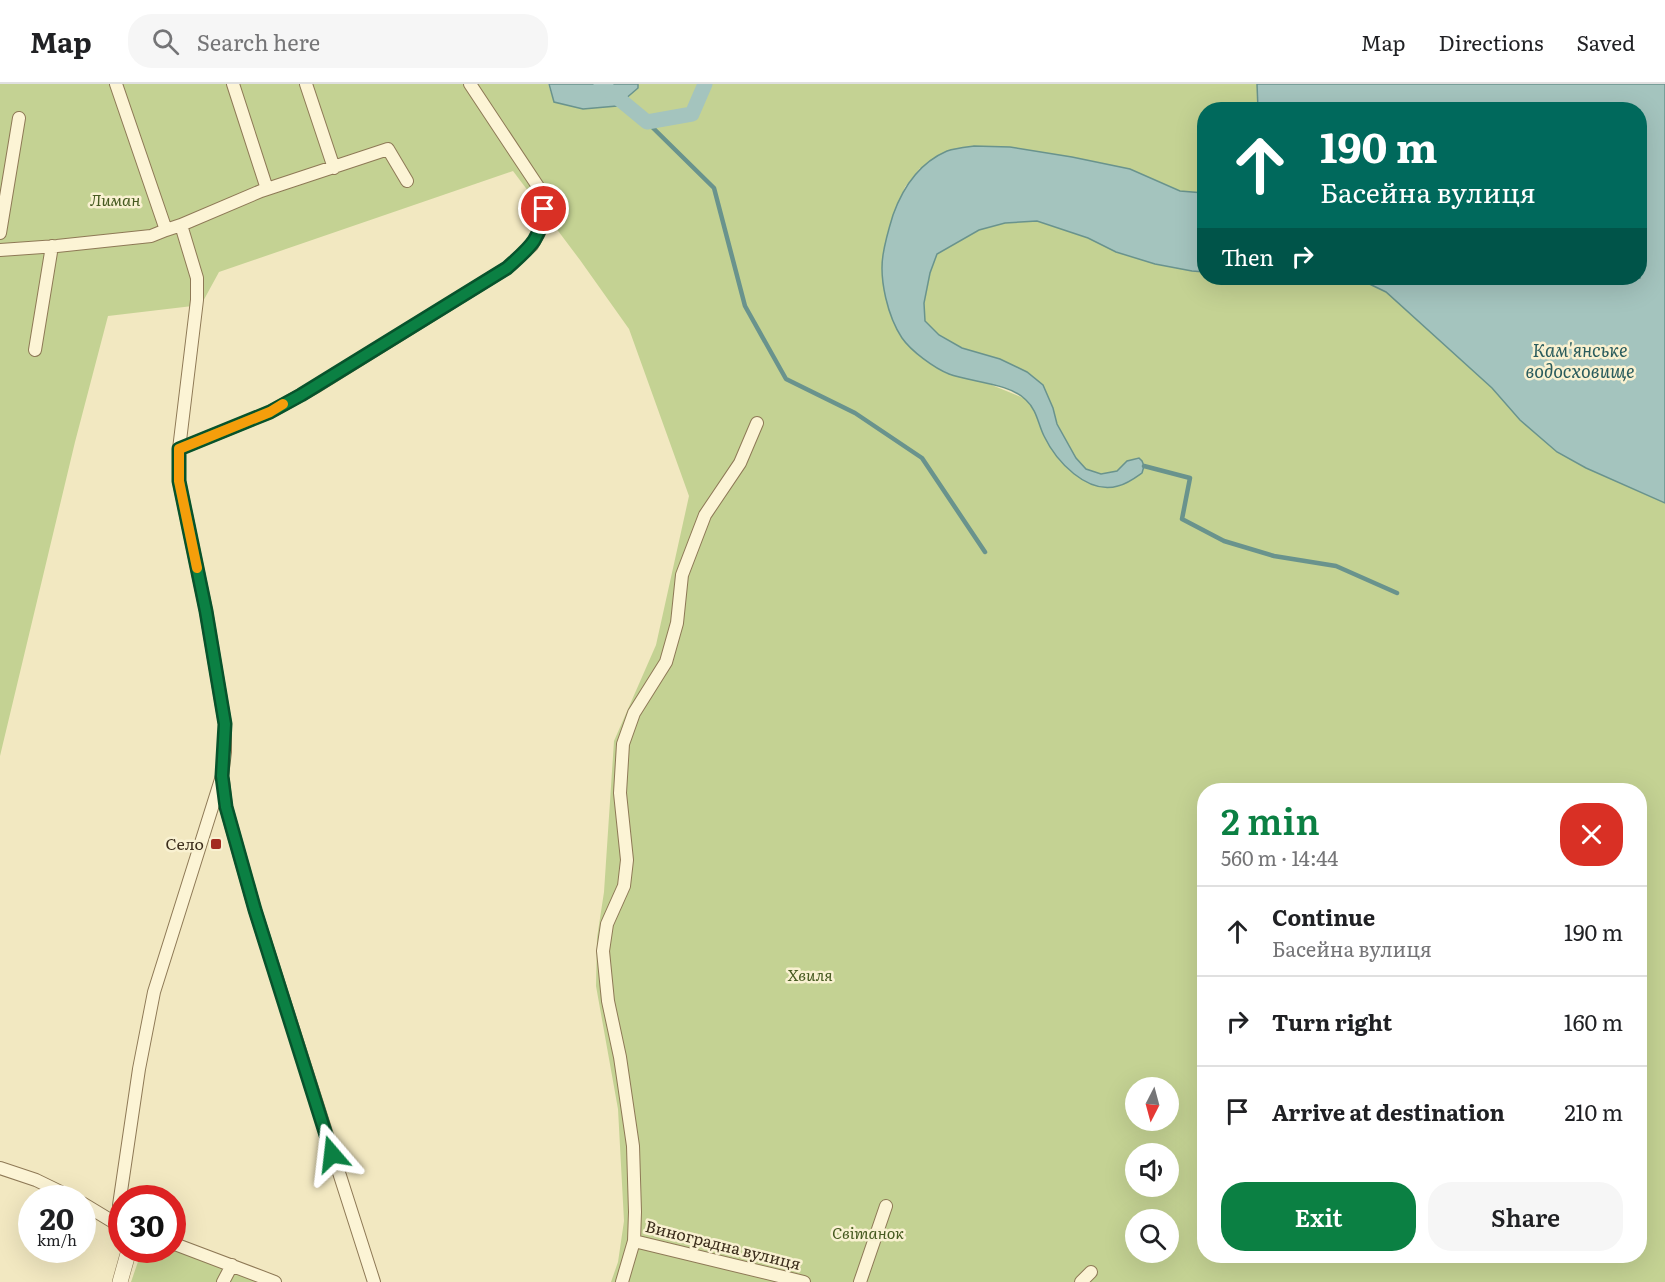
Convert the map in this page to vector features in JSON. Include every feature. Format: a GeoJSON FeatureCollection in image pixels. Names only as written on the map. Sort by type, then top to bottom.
{"type":"FeatureCollection","features":[{"type":"Feature","properties":{"kind":"street"},"geometry":{"type":"LineString","coordinates":[[116,84],[166,230]]}},
{"type":"Feature","properties":{"kind":"street"},"geometry":{"type":"LineString","coordinates":[[234,84],[267,189]]}},
{"type":"Feature","properties":{"kind":"street"},"geometry":{"type":"LineString","coordinates":[[306,84],[334,168]]}},
{"type":"Feature","properties":{"kind":"street"},"geometry":{"type":"LineString","coordinates":[[179,449],[270,412],[317,386],[507,268],[532,245],[542,227],[544,209],[539,188],[470,84]]}},
{"type":"Feature","properties":{"kind":"street"},"geometry":{"type":"LineString","coordinates":[[0,233],[19,118]]}},
{"type":"Feature","properties":{"kind":"street"},"geometry":{"type":"LineString","coordinates":[[0,250],[151,236],[267,189],[388,148],[407,181]]}},
{"type":"Feature","properties":{"kind":"street"},"geometry":{"type":"LineString","coordinates":[[181,225],[197,278],[197,300],[179,449],[179,481],[204,601],[225,724],[222,776],[226,807],[255,910],[374,1282]]}},
{"type":"Feature","properties":{"kind":"street"},"geometry":{"type":"LineString","coordinates":[[35,350],[52,246]]}},
{"type":"Feature","properties":{"kind":"street"},"geometry":{"type":"LineString","coordinates":[[622,1282],[634,1241],[633,1146],[620,1057],[608,1001],[603,951],[607,924],[624,886],[627,860],[620,793],[623,744],[634,713],[666,662],[677,624],[682,575],[703,521],[740,463],[758,423]]}},
{"type":"Feature","properties":{"kind":"street"},"geometry":{"type":"LineString","coordinates":[[122,1185],[139,1069],[154,992],[222,776]]}},
{"type":"Feature","properties":{"kind":"street"},"geometry":{"type":"LineString","coordinates":[[0,1168],[46,1185]]}},
{"type":"Feature","properties":{"kind":"street"},"geometry":{"type":"LineString","coordinates":[[860,1282],[886,1206]]}},
{"type":"Feature","properties":{"kind":"street","name":"Виноградна вулиця"},"geometry":{"type":"LineString","coordinates":[[634,1241],[804,1282]]}},
{"type":"Feature","properties":{"kind":"street"},"geometry":{"type":"LineString","coordinates":[[186,1248],[275,1282]]}},
{"type":"Feature","properties":{"kind":"street"},"geometry":{"type":"LineString","coordinates":[[120,1282],[125,1263]]}},
{"type":"Feature","properties":{"kind":"street"},"geometry":{"type":"LineString","coordinates":[[223,1282],[232,1265]]}},
{"type":"Feature","properties":{"kind":"street"},"geometry":{"type":"LineString","coordinates":[[1081,1282],[1091,1272]]}},
{"type":"Feature","properties":{"kind":"green space"},"geometry":{"type":"Polygon","coordinates":[[[0,84],[548,84],[554,102],[638,88],[638,84],[1257,84],[1258,102],[1197,102],[1197,192],[1180,191],[1130,169],[1072,157],[920,168],[905,187],[893,216],[883,256],[949,374],[982,381],[1026,399],[1037,415],[1044,437],[1104,487],[1117,487],[1131,480],[1127,461],[1117,471],[1101,474],[1086,469],[1076,458],[1057,424],[1053,408],[1000,359],[962,348],[939,335],[925,321],[924,303],[930,273],[937,254],[979,230],[1005,223],[1037,221],[1088,238],[1116,252],[1197,271],[1197,285],[1372,285],[1386,292],[1492,388],[1520,420],[1557,452],[1586,468],[1665,503],[1665,1282],[611,1282],[618,1262],[624,1221],[618,1109],[596,986],[597,938],[604,892],[614,741],[656,645],[689,496],[629,329],[513,171],[219,272],[201,305],[108,316],[75,442],[0,756],[0,84]]]}},
{"type":"Feature","properties":{"kind":"green space"},"geometry":{"type":"Polygon","coordinates":[[[186,1254],[232,1265],[280,1282],[131,1282],[138,1263],[186,1263],[186,1254]]]}},
{"type":"Feature","properties":{"kind":"water"},"geometry":{"type":"Polygon","coordinates":[[[549,84],[638,84],[638,88],[617,106],[583,109],[554,102],[549,84]]]}},
{"type":"Feature","properties":{"kind":"water","name":"Кам'янське водосховище"},"geometry":{"type":"Polygon","coordinates":[[[1257,84],[1665,84],[1665,503],[1586,468],[1557,452],[1520,420],[1492,388],[1386,292],[1372,285],[1647,285],[1647,102],[1258,102],[1257,84]]]}},
{"type":"Feature","properties":{"kind":"water"},"geometry":{"type":"Polygon","coordinates":[[[1010,147],[1072,157],[1130,169],[1180,191],[1197,192],[1197,271],[1155,264],[1116,252],[1088,238],[1037,221],[1005,223],[979,230],[937,254],[930,273],[924,303],[925,321],[939,335],[962,348],[1000,359],[1027,372],[1043,385],[1057,424],[1076,458],[1086,469],[1101,474],[1117,471],[1127,461],[1139,458],[1144,466],[1142,473],[1131,481],[1118,486],[1106,487],[1095,486],[1084,481],[1056,456],[1030,404],[1019,394],[958,377],[937,368],[917,354],[897,329],[886,298],[882,276],[883,255],[893,215],[907,186],[920,169],[937,156],[957,148],[1010,147]]]}},
{"type":"Feature","properties":{"kind":"waterway"},"geometry":{"type":"LineString","coordinates":[[601,84],[647,122],[692,114],[705,84]]}},
{"type":"Feature","properties":{"kind":"waterway"},"geometry":{"type":"LineString","coordinates":[[647,122],[714,188],[745,306],[786,379],[855,413],[922,458],[985,552]]}},
{"type":"Feature","properties":{"kind":"waterway"},"geometry":{"type":"LineString","coordinates":[[1144,466],[1190,478],[1182,519],[1224,541],[1274,556],[1336,566],[1397,593]]}},
{"type":"Feature","properties":{"kind":"slow traffic"},"geometry":{"type":"LineString","coordinates":[[197,568],[179,481],[179,449],[270,412],[283,404]]}},
{"type":"Feature","properties":{"kind":"place","name":"Село"},"geometry":{"type":"Point","coordinates":[216,844]}},
{"type":"Feature","properties":{"kind":"route"},"geometry":{"type":"LineString","coordinates":[[332,1154],[255,910],[226,807],[222,776],[225,724],[206,611],[179,481],[179,449],[270,412],[301,395],[507,268],[532,245],[542,227],[544,209]]}},
{"type":"Feature","properties":{"kind":"park label","name":"Лиман"},"geometry":{"type":"Point","coordinates":[115,200]}},
{"type":"Feature","properties":{"kind":"park label","name":"Хвиля"},"geometry":{"type":"Point","coordinates":[810,975]}},
{"type":"Feature","properties":{"kind":"park label","name":"Світанок"},"geometry":{"type":"Point","coordinates":[868,1233]}}]}
